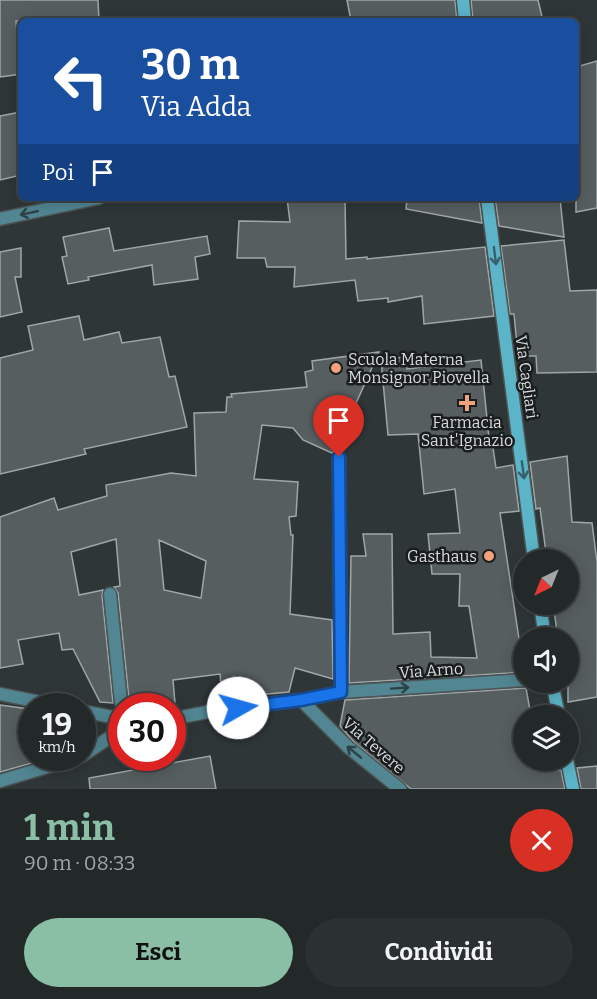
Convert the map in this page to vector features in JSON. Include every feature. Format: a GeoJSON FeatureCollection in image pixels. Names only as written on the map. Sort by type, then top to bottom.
{"type":"FeatureCollection","features":[{"type":"Feature","properties":{"kind":"main road"},"geometry":{"type":"LineString","coordinates":[[463,0],[465,18]]}},
{"type":"Feature","properties":{"kind":"main road","name":"Via Cagliari"},"geometry":{"type":"LineString","coordinates":[[487,201],[533,549]]}},
{"type":"Feature","properties":{"kind":"main road"},"geometry":{"type":"LineString","coordinates":[[569,771],[573,789]]}},
{"type":"Feature","properties":{"kind":"street"},"geometry":{"type":"LineString","coordinates":[[0,219],[85,201]]}},
{"type":"Feature","properties":{"kind":"street"},"geometry":{"type":"LineString","coordinates":[[339,457],[341,692]]}},
{"type":"Feature","properties":{"kind":"street"},"geometry":{"type":"LineString","coordinates":[[110,594],[120,693]]}},
{"type":"Feature","properties":{"kind":"street","name":"Via Arno"},"geometry":{"type":"LineString","coordinates":[[341,692],[513,681]]}},
{"type":"Feature","properties":{"kind":"street","name":"Via Tevere"},"geometry":{"type":"LineString","coordinates":[[186,716],[341,692]]}},
{"type":"Feature","properties":{"kind":"street"},"geometry":{"type":"LineString","coordinates":[[0,694],[18,698]]}},
{"type":"Feature","properties":{"kind":"street","name":"Via Tevere"},"geometry":{"type":"LineString","coordinates":[[301,700],[348,747],[400,789]]}},
{"type":"Feature","properties":{"kind":"street"},"geometry":{"type":"LineString","coordinates":[[0,781],[33,771]]}},
{"type":"Feature","properties":{"kind":"building"},"geometry":{"type":"Polygon","coordinates":[[[0,0],[98,0],[99,18],[18,18],[16,21],[18,74],[0,77],[0,0]]]}},
{"type":"Feature","properties":{"kind":"building"},"geometry":{"type":"Polygon","coordinates":[[[347,0],[455,0],[457,18],[350,18],[347,0]]]}},
{"type":"Feature","properties":{"kind":"building"},"geometry":{"type":"Polygon","coordinates":[[[471,0],[538,0],[542,18],[473,18],[471,0]]]}},
{"type":"Feature","properties":{"kind":"building"},"geometry":{"type":"Polygon","coordinates":[[[597,61],[597,208],[576,212],[576,201],[579,201],[579,66],[597,61]]]}},
{"type":"Feature","properties":{"kind":"building"},"geometry":{"type":"Polygon","coordinates":[[[18,113],[18,176],[0,180],[0,116],[18,113]]]}},
{"type":"Feature","properties":{"kind":"building"},"geometry":{"type":"Polygon","coordinates":[[[287,201],[345,201],[346,259],[367,257],[367,259],[485,247],[494,316],[424,324],[422,296],[388,302],[388,298],[358,301],[355,280],[294,287],[295,267],[267,267],[265,258],[237,258],[239,221],[290,222],[287,201]]]}},
{"type":"Feature","properties":{"kind":"building"},"geometry":{"type":"Polygon","coordinates":[[[407,201],[479,201],[482,223],[406,209],[407,201]]]}},
{"type":"Feature","properties":{"kind":"building"},"geometry":{"type":"Polygon","coordinates":[[[495,201],[560,201],[564,237],[499,226],[495,201]]]}},
{"type":"Feature","properties":{"kind":"building"},"geometry":{"type":"Polygon","coordinates":[[[109,228],[114,251],[207,236],[210,254],[195,257],[198,279],[154,285],[152,265],[88,277],[89,280],[68,284],[62,257],[67,256],[63,237],[109,228]]]}},
{"type":"Feature","properties":{"kind":"building"},"geometry":{"type":"Polygon","coordinates":[[[564,240],[570,291],[597,290],[597,372],[537,373],[536,356],[518,356],[514,314],[510,314],[501,246],[564,240]]]}},
{"type":"Feature","properties":{"kind":"building"},"geometry":{"type":"Polygon","coordinates":[[[21,248],[21,277],[15,277],[22,312],[0,317],[0,252],[21,248]]]}},
{"type":"Feature","properties":{"kind":"building"},"geometry":{"type":"Polygon","coordinates":[[[79,316],[84,340],[119,332],[122,343],[160,337],[169,377],[175,376],[187,427],[84,449],[86,454],[0,474],[0,358],[33,350],[28,326],[79,316]]]}},
{"type":"Feature","properties":{"kind":"building"},"geometry":{"type":"Polygon","coordinates":[[[379,352],[335,450],[332,453],[303,440],[293,428],[262,425],[254,479],[298,482],[296,516],[289,517],[291,535],[293,535],[290,614],[332,620],[333,679],[295,668],[289,692],[222,698],[220,674],[173,680],[174,693],[128,693],[118,593],[114,587],[120,586],[116,539],[71,552],[79,595],[103,590],[112,693],[108,693],[108,703],[100,702],[73,649],[62,650],[59,633],[18,640],[23,664],[0,668],[0,517],[54,498],[58,510],[107,496],[106,485],[171,473],[196,476],[194,413],[226,412],[227,397],[232,397],[231,394],[307,387],[305,372],[313,370],[312,361],[379,352]],[[159,540],[164,590],[201,598],[206,561],[159,540]]]}},
{"type":"Feature","properties":{"kind":"building"},"geometry":{"type":"Polygon","coordinates":[[[404,357],[407,369],[481,360],[490,448],[493,448],[496,468],[513,465],[519,511],[500,513],[513,599],[513,615],[515,615],[517,627],[513,627],[513,673],[349,683],[351,556],[366,556],[363,534],[392,534],[393,634],[430,632],[431,657],[477,658],[469,606],[459,606],[460,574],[432,574],[428,534],[460,533],[455,489],[424,494],[418,434],[388,435],[381,360],[404,357]]]}},
{"type":"Feature","properties":{"kind":"building"},"geometry":{"type":"Polygon","coordinates":[[[567,456],[572,522],[592,523],[597,562],[597,697],[568,702],[568,693],[579,693],[579,627],[556,627],[555,615],[579,615],[579,549],[546,549],[540,508],[536,509],[530,462],[567,456]]]}},
{"type":"Feature","properties":{"kind":"building"},"geometry":{"type":"Polygon","coordinates":[[[513,689],[513,693],[527,693],[529,705],[513,705],[513,771],[561,771],[565,789],[411,789],[354,742],[340,726],[345,700],[513,689]]]}},
{"type":"Feature","properties":{"kind":"building"},"geometry":{"type":"Polygon","coordinates":[[[0,705],[18,707],[18,767],[0,772],[0,705]]]}},
{"type":"Feature","properties":{"kind":"building"},"geometry":{"type":"Polygon","coordinates":[[[210,756],[216,789],[90,789],[89,778],[128,771],[186,771],[186,760],[210,756]]]}},
{"type":"Feature","properties":{"kind":"building"},"geometry":{"type":"Polygon","coordinates":[[[597,766],[597,789],[581,789],[579,768],[597,766]]]}},
{"type":"Feature","properties":{"kind":"place","name":"Scuola Materna Monsignor Piovella"},"geometry":{"type":"Point","coordinates":[336,368]}},
{"type":"Feature","properties":{"kind":"place","name":"Farmacia Sant'Ignazio"},"geometry":{"type":"Point","coordinates":[467,403]}},
{"type":"Feature","properties":{"kind":"place","name":"Gasthaus"},"geometry":{"type":"Point","coordinates":[489,556]}},
{"type":"Feature","properties":{"kind":"route"},"geometry":{"type":"LineString","coordinates":[[238,708],[341,692],[339,457]]}}]}
